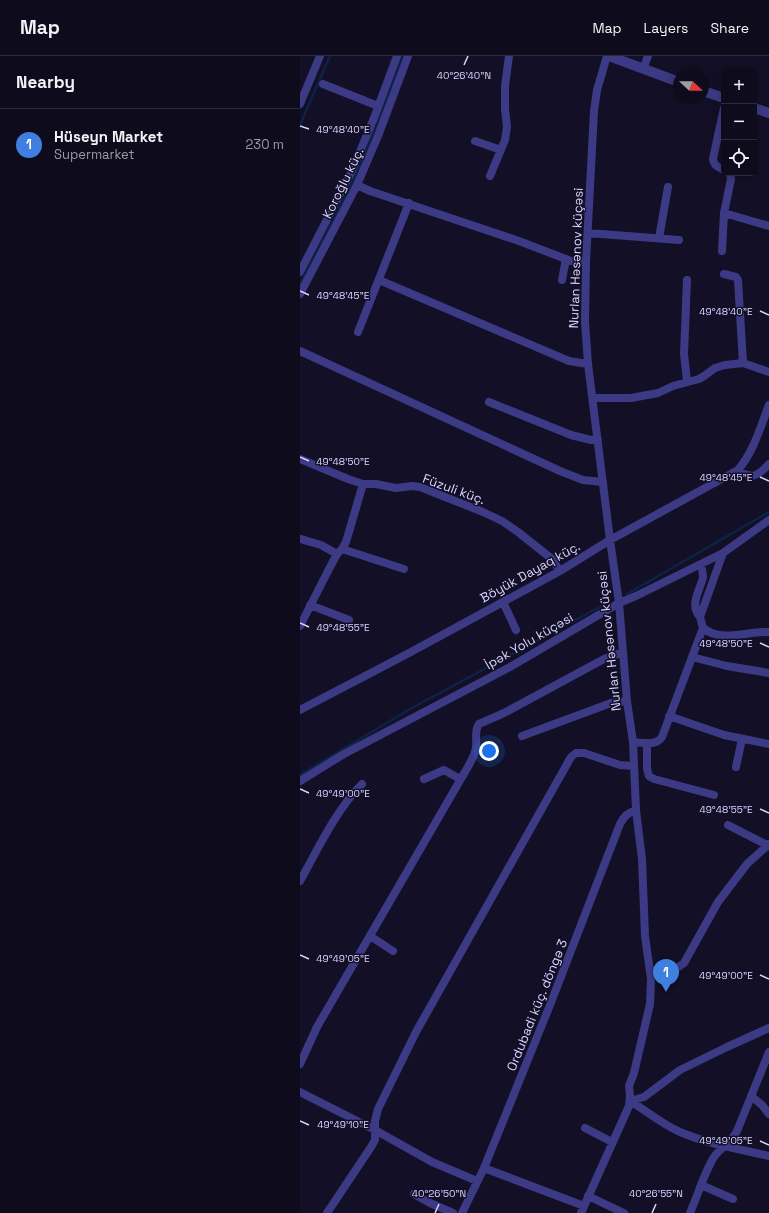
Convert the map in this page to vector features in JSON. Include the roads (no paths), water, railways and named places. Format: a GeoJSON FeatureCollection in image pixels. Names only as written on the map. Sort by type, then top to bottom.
{"type":"FeatureCollection","features":[{"type":"Feature","properties":{"kind":"street"},"geometry":{"type":"LineString","coordinates":[[300,104],[303,89],[320,56]]}},
{"type":"Feature","properties":{"kind":"street","name":"Koroğlu küç."},"geometry":{"type":"LineString","coordinates":[[300,272],[351,173],[397,56]]}},
{"type":"Feature","properties":{"kind":"street","name":"Koroğlu küç."},"geometry":{"type":"LineString","coordinates":[[300,294],[357,184],[378,136],[408,56]]}},
{"type":"Feature","properties":{"kind":"street"},"geometry":{"type":"LineString","coordinates":[[490,176],[501,150],[508,127],[505,86],[509,56]]}},
{"type":"Feature","properties":{"kind":"street"},"geometry":{"type":"LineString","coordinates":[[608,56],[673,80]]}},
{"type":"Feature","properties":{"kind":"street","name":"Nurlan Həsənov küçəsi"},"geometry":{"type":"LineString","coordinates":[[583,1210],[630,1101],[629,1086],[634,1073],[650,1004],[651,991],[651,971],[645,936],[642,859],[636,810],[633,742],[627,701],[619,603],[588,364],[585,302],[595,100],[600,76],[608,56]]}},
{"type":"Feature","properties":{"kind":"street"},"geometry":{"type":"LineString","coordinates":[[643,69],[648,56]]}},
{"type":"Feature","properties":{"kind":"street"},"geometry":{"type":"LineString","coordinates":[[323,84],[378,106]]}},
{"type":"Feature","properties":{"kind":"street"},"geometry":{"type":"LineString","coordinates":[[709,93],[721,97]]}},
{"type":"Feature","properties":{"kind":"street"},"geometry":{"type":"LineString","coordinates":[[757,109],[769,113]]}},
{"type":"Feature","properties":{"kind":"street"},"geometry":{"type":"LineString","coordinates":[[721,122],[713,159],[714,164],[721,169]]}},
{"type":"Feature","properties":{"kind":"street"},"geometry":{"type":"LineString","coordinates":[[474,141],[501,150]]}},
{"type":"Feature","properties":{"kind":"street"},"geometry":{"type":"LineString","coordinates":[[722,251],[724,213],[730,176]]}},
{"type":"Feature","properties":{"kind":"street"},"geometry":{"type":"LineString","coordinates":[[357,184],[370,191],[519,241],[566,259],[576,262],[586,262]]}},
{"type":"Feature","properties":{"kind":"street"},"geometry":{"type":"LineString","coordinates":[[659,238],[668,187]]}},
{"type":"Feature","properties":{"kind":"street"},"geometry":{"type":"LineString","coordinates":[[358,332],[380,280],[409,203]]}},
{"type":"Feature","properties":{"kind":"street"},"geometry":{"type":"LineString","coordinates":[[724,213],[769,226]]}},
{"type":"Feature","properties":{"kind":"street"},"geometry":{"type":"LineString","coordinates":[[588,233],[679,240]]}},
{"type":"Feature","properties":{"kind":"street"},"geometry":{"type":"LineString","coordinates":[[562,280],[566,259]]}},
{"type":"Feature","properties":{"kind":"street"},"geometry":{"type":"LineString","coordinates":[[724,274],[736,277],[738,280],[743,363]]}},
{"type":"Feature","properties":{"kind":"street"},"geometry":{"type":"LineString","coordinates":[[380,280],[569,361],[588,364]]}},
{"type":"Feature","properties":{"kind":"street"},"geometry":{"type":"LineString","coordinates":[[687,280],[684,354],[687,382]]}},
{"type":"Feature","properties":{"kind":"street"},"geometry":{"type":"LineString","coordinates":[[300,351],[583,480],[603,482]]}},
{"type":"Feature","properties":{"kind":"street"},"geometry":{"type":"LineString","coordinates":[[592,398],[631,398],[647,396],[704,376],[715,368],[725,365],[743,363],[769,372]]}},
{"type":"Feature","properties":{"kind":"street"},"geometry":{"type":"LineString","coordinates":[[489,402],[571,435],[590,440],[598,440]]}},
{"type":"Feature","properties":{"kind":"street"},"geometry":{"type":"LineString","coordinates":[[769,405],[747,460],[738,470],[747,475],[756,475],[762,472],[769,464]]}},
{"type":"Feature","properties":{"kind":"street","name":"Füzuli küç."},"geometry":{"type":"LineString","coordinates":[[300,459],[348,480],[363,484],[376,484],[396,488],[412,486],[420,487],[484,512],[502,521],[518,532],[552,559],[560,571]]}},
{"type":"Feature","properties":{"kind":"street","name":"Böyük Dayaq küç."},"geometry":{"type":"LineString","coordinates":[[300,710],[560,571],[610,540],[738,470]]}},
{"type":"Feature","properties":{"kind":"street"},"geometry":{"type":"LineString","coordinates":[[300,626],[350,533],[363,484]]}},
{"type":"Feature","properties":{"kind":"street","name":"İpək Yolu küçəsi"},"geometry":{"type":"LineString","coordinates":[[300,781],[344,754],[510,667],[619,603],[723,553],[769,520]]}},
{"type":"Feature","properties":{"kind":"street"},"geometry":{"type":"LineString","coordinates":[[301,539],[340,552],[404,569]]}},
{"type":"Feature","properties":{"kind":"street"},"geometry":{"type":"LineString","coordinates":[[700,617],[723,553]]}},
{"type":"Feature","properties":{"kind":"street"},"geometry":{"type":"LineString","coordinates":[[633,742],[655,743],[659,741],[670,716],[702,628],[695,604],[703,578],[701,564]]}},
{"type":"Feature","properties":{"kind":"street"},"geometry":{"type":"LineString","coordinates":[[503,602],[516,630]]}},
{"type":"Feature","properties":{"kind":"street"},"geometry":{"type":"LineString","coordinates":[[310,605],[349,620]]}},
{"type":"Feature","properties":{"kind":"street"},"geometry":{"type":"LineString","coordinates":[[760,632],[769,626]]}},
{"type":"Feature","properties":{"kind":"street"},"geometry":{"type":"LineString","coordinates":[[702,628],[707,632],[724,636],[769,632]]}},
{"type":"Feature","properties":{"kind":"street"},"geometry":{"type":"LineString","coordinates":[[300,1064],[317,1027],[469,765],[476,748],[476,730],[479,724],[504,713],[604,659],[623,652]]}},
{"type":"Feature","properties":{"kind":"street"},"geometry":{"type":"LineString","coordinates":[[692,657],[727,666],[769,674]]}},
{"type":"Feature","properties":{"kind":"street"},"geometry":{"type":"LineString","coordinates":[[522,736],[611,703],[627,701]]}},
{"type":"Feature","properties":{"kind":"street"},"geometry":{"type":"LineString","coordinates":[[670,716],[705,729],[742,739],[769,744]]}},
{"type":"Feature","properties":{"kind":"street"},"geometry":{"type":"LineString","coordinates":[[736,767],[742,739]]}},
{"type":"Feature","properties":{"kind":"street"},"geometry":{"type":"LineString","coordinates":[[647,743],[647,770],[649,776],[654,779],[714,795]]}},
{"type":"Feature","properties":{"kind":"street"},"geometry":{"type":"LineString","coordinates":[[476,748],[491,756]]}},
{"type":"Feature","properties":{"kind":"street"},"geometry":{"type":"LineString","coordinates":[[327,1213],[372,1147],[375,1140],[375,1121],[378,1109],[416,1032],[571,757],[576,753],[584,753],[620,765],[634,766]]}},
{"type":"Feature","properties":{"kind":"street"},"geometry":{"type":"LineString","coordinates":[[424,779],[444,770],[460,779]]}},
{"type":"Feature","properties":{"kind":"street"},"geometry":{"type":"LineString","coordinates":[[300,881],[326,834],[352,795],[362,784]]}},
{"type":"Feature","properties":{"kind":"street","name":"Ordubadi küç. döngə 3"},"geometry":{"type":"LineString","coordinates":[[462,1213],[484,1168],[547,1012],[620,824],[624,816],[636,810]]}},
{"type":"Feature","properties":{"kind":"street"},"geometry":{"type":"LineString","coordinates":[[651,971],[677,968],[684,963],[718,902],[747,864],[768,845],[728,825]]}},
{"type":"Feature","properties":{"kind":"street"},"geometry":{"type":"LineString","coordinates":[[370,936],[393,950]]}},
{"type":"Feature","properties":{"kind":"street"},"geometry":{"type":"LineString","coordinates":[[630,1101],[644,1097],[680,1070],[769,1028]]}},
{"type":"Feature","properties":{"kind":"street"},"geometry":{"type":"LineString","coordinates":[[692,1212],[701,1185],[713,1158],[733,1139],[737,1131],[769,1052]]}},
{"type":"Feature","properties":{"kind":"street"},"geometry":{"type":"LineString","coordinates":[[300,1092],[375,1130],[432,1162],[477,1182]]}},
{"type":"Feature","properties":{"kind":"street"},"geometry":{"type":"LineString","coordinates":[[751,1096],[762,1105],[769,1114]]}},
{"type":"Feature","properties":{"kind":"street"},"geometry":{"type":"LineString","coordinates":[[630,1101],[663,1123],[699,1139],[769,1156]]}},
{"type":"Feature","properties":{"kind":"street"},"geometry":{"type":"LineString","coordinates":[[585,1128],[612,1142]]}},
{"type":"Feature","properties":{"kind":"street"},"geometry":{"type":"LineString","coordinates":[[484,1168],[583,1210]]}},
{"type":"Feature","properties":{"kind":"street"},"geometry":{"type":"LineString","coordinates":[[701,1185],[734,1200]]}},
{"type":"Feature","properties":{"kind":"street"},"geometry":{"type":"LineString","coordinates":[[414,1194],[453,1213]]}},
{"type":"Feature","properties":{"kind":"street"},"geometry":{"type":"LineString","coordinates":[[588,1196],[624,1213]]}},
{"type":"Feature","properties":{"kind":"waterway"},"geometry":{"type":"LineString","coordinates":[[300,125],[330,56]]}},
{"type":"Feature","properties":{"kind":"waterway"},"geometry":{"type":"LineString","coordinates":[[300,284],[350,188],[377,125],[402,56]]}},
{"type":"Feature","properties":{"kind":"waterway"},"geometry":{"type":"LineString","coordinates":[[627,594],[769,512]]}},
{"type":"Feature","properties":{"kind":"waterway"},"geometry":{"type":"LineString","coordinates":[[300,775],[410,709],[609,602]]}},
{"type":"Feature","properties":{"kind":"place","name":"Hüseyn Market"},"geometry":{"type":"Point","coordinates":[666,992]}}]}
